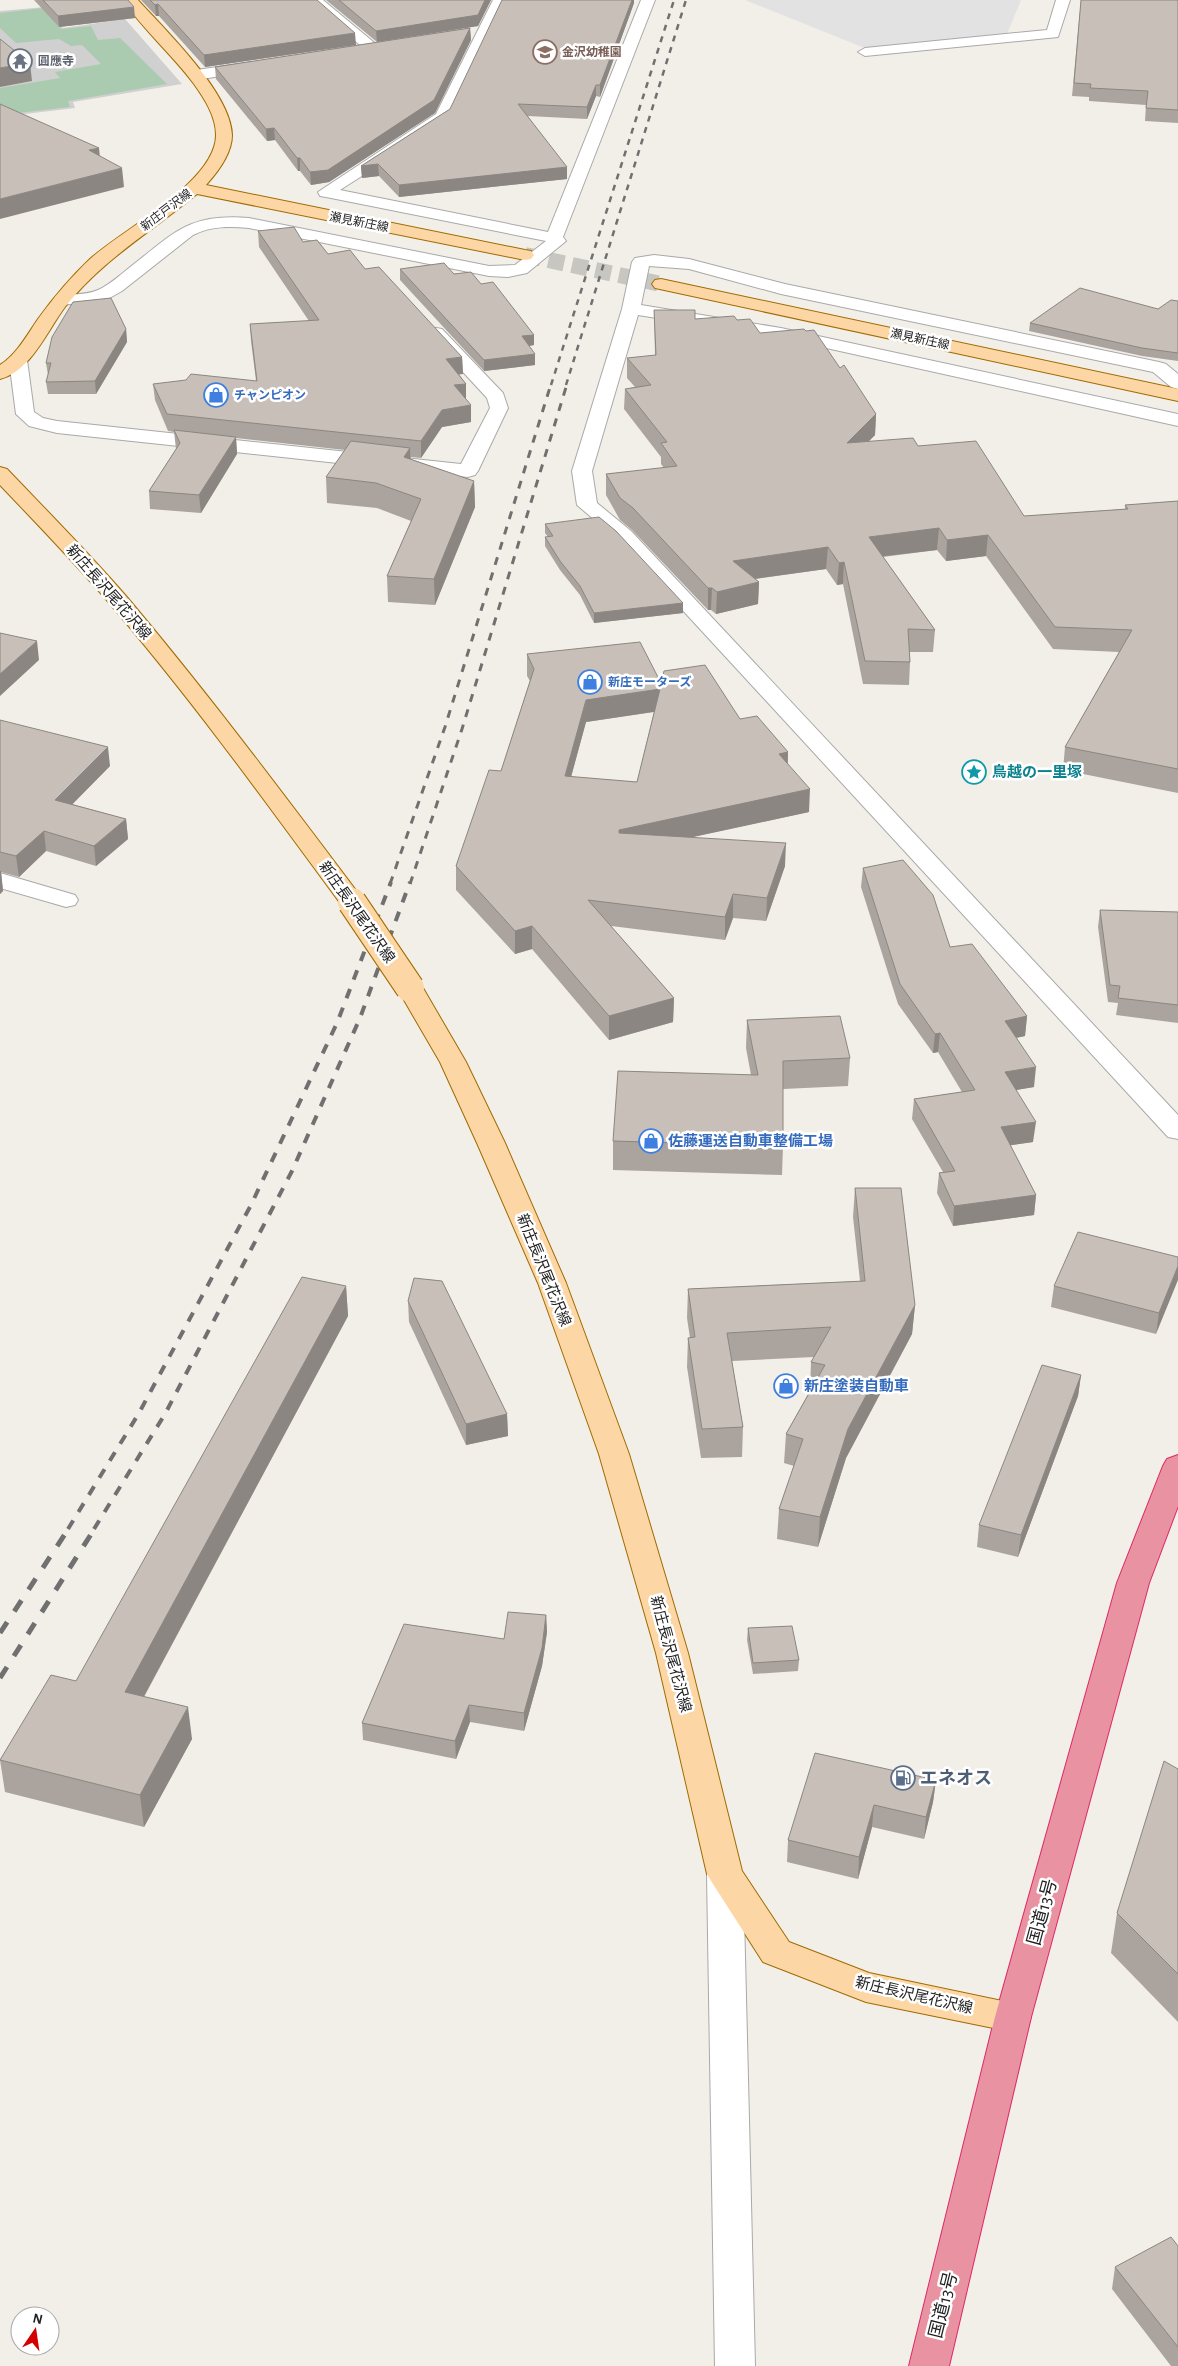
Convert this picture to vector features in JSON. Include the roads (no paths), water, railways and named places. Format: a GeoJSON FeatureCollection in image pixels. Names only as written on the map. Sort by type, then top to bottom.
{"type":"FeatureCollection","features":[{"type":"Feature","properties":{"kind":"highway","name":"国道13号"},"geometry":{"type":"LineString","coordinates":[[929,2366],[1013,2017],[1132,1584],[1178,1466]]}},
{"type":"Feature","properties":{"kind":"main road","name":"新庄戸沢線"},"geometry":{"type":"LineString","coordinates":[[0,373],[18,360],[62,300],[84,274],[107,253],[194,188],[211,168],[220,152],[224,134],[220,114],[196,76],[130,0]]}},
{"type":"Feature","properties":{"kind":"main road","name":"瀬見新庄線"},"geometry":{"type":"LineString","coordinates":[[194,188],[524,255]]}},
{"type":"Feature","properties":{"kind":"main road","name":"瀬見新庄線"},"geometry":{"type":"LineString","coordinates":[[661,284],[1178,395]]}},
{"type":"Feature","properties":{"kind":"main road","name":"新庄長沢尾花沢線"},"geometry":{"type":"LineString","coordinates":[[0,473],[81,558],[152,642],[236,747],[352,902],[410,988],[453,1062],[495,1152],[552,1283],[614,1454],[672,1653],[725,1874],[776,1952],[866,1987],[1013,2017]]}},
{"type":"Feature","properties":{"kind":"street"},"geometry":{"type":"LineString","coordinates":[[314,0],[372,48]]}},
{"type":"Feature","properties":{"kind":"street"},"geometry":{"type":"LineString","coordinates":[[500,0],[443,117],[326,192],[554,238]]}},
{"type":"Feature","properties":{"kind":"street"},"geometry":{"type":"LineString","coordinates":[[865,52],[1053,34],[1063,0]]}},
{"type":"Feature","properties":{"kind":"street"},"geometry":{"type":"LineString","coordinates":[[62,300],[100,296],[116,287],[187,231],[196,226],[213,223],[249,223],[490,271],[508,272],[521,269],[557,241],[554,238],[643,1]]}},
{"type":"Feature","properties":{"kind":"street"},"geometry":{"type":"LineString","coordinates":[[465,35],[484,32]]}},
{"type":"Feature","properties":{"kind":"street"},"geometry":{"type":"LineString","coordinates":[[352,51],[390,45]]}},
{"type":"Feature","properties":{"kind":"street"},"geometry":{"type":"LineString","coordinates":[[196,76],[264,65]]}},
{"type":"Feature","properties":{"kind":"street"},"geometry":{"type":"LineString","coordinates":[[356,245],[376,267]]}},
{"type":"Feature","properties":{"kind":"street"},"geometry":{"type":"LineString","coordinates":[[1178,383],[1159,368],[781,289],[721,272],[662,260],[649,260],[641,262],[631,309],[582,471],[587,505],[624,535],[1178,1131]]}},
{"type":"Feature","properties":{"kind":"street"},"geometry":{"type":"LineString","coordinates":[[631,309],[781,333],[1178,420]]}},
{"type":"Feature","properties":{"kind":"street"},"geometry":{"type":"LineString","coordinates":[[18,360],[25,414],[36,422],[43,424],[87,431],[468,471],[499,408],[496,397],[422,318]]}},
{"type":"Feature","properties":{"kind":"street"},"geometry":{"type":"LineString","coordinates":[[0,880],[66,900]]}},
{"type":"Feature","properties":{"kind":"street"},"geometry":{"type":"LineString","coordinates":[[725,1874],[735,2366]]}},
{"type":"Feature","properties":{"kind":"tunnel"},"geometry":{"type":"LineString","coordinates":[[525,255],[661,284]]}},
{"type":"Feature","properties":{"kind":"railway"},"geometry":{"type":"LineString","coordinates":[[551,385],[674,0]]}},
{"type":"Feature","properties":{"kind":"railway"},"geometry":{"type":"LineString","coordinates":[[566,385],[686,0]]}},
{"type":"Feature","properties":{"kind":"railway"},"geometry":{"type":"LineString","coordinates":[[390,884],[445,727],[551,384]]}},
{"type":"Feature","properties":{"kind":"railway"},"geometry":{"type":"LineString","coordinates":[[410,884],[462,729],[567,384]]}},
{"type":"Feature","properties":{"kind":"railway"},"geometry":{"type":"LineString","coordinates":[[68,1529],[139,1413],[251,1205],[337,1023],[391,882]]}},
{"type":"Feature","properties":{"kind":"railway"},"geometry":{"type":"LineString","coordinates":[[94,1529],[165,1414],[292,1171],[360,1018],[410,882]]}},
{"type":"Feature","properties":{"kind":"railway"},"geometry":{"type":"LineString","coordinates":[[0,1633],[69,1528]]}},
{"type":"Feature","properties":{"kind":"railway"},"geometry":{"type":"LineString","coordinates":[[0,1678],[95,1528]]}},
{"type":"Feature","properties":{"kind":"place","name":"金沢幼稚園"},"geometry":{"type":"Point","coordinates":[545,52]}},
{"type":"Feature","properties":{"kind":"place","name":"圓應寺"},"geometry":{"type":"Point","coordinates":[20,61]}},
{"type":"Feature","properties":{"kind":"place","name":"チャンピオン"},"geometry":{"type":"Point","coordinates":[216,395]}},
{"type":"Feature","properties":{"kind":"place","name":"新庄モーターズ"},"geometry":{"type":"Point","coordinates":[590,682]}},
{"type":"Feature","properties":{"kind":"place","name":"鳥越の一里塚"},"geometry":{"type":"Point","coordinates":[974,772]}},
{"type":"Feature","properties":{"kind":"place","name":"佐藤運送自動車整備工場"},"geometry":{"type":"Point","coordinates":[651,1141]}},
{"type":"Feature","properties":{"kind":"place","name":"新庄塗装自動車"},"geometry":{"type":"Point","coordinates":[786,1386]}},
{"type":"Feature","properties":{"kind":"place","name":"エネオス"},"geometry":{"type":"Point","coordinates":[903,1778]}}]}
